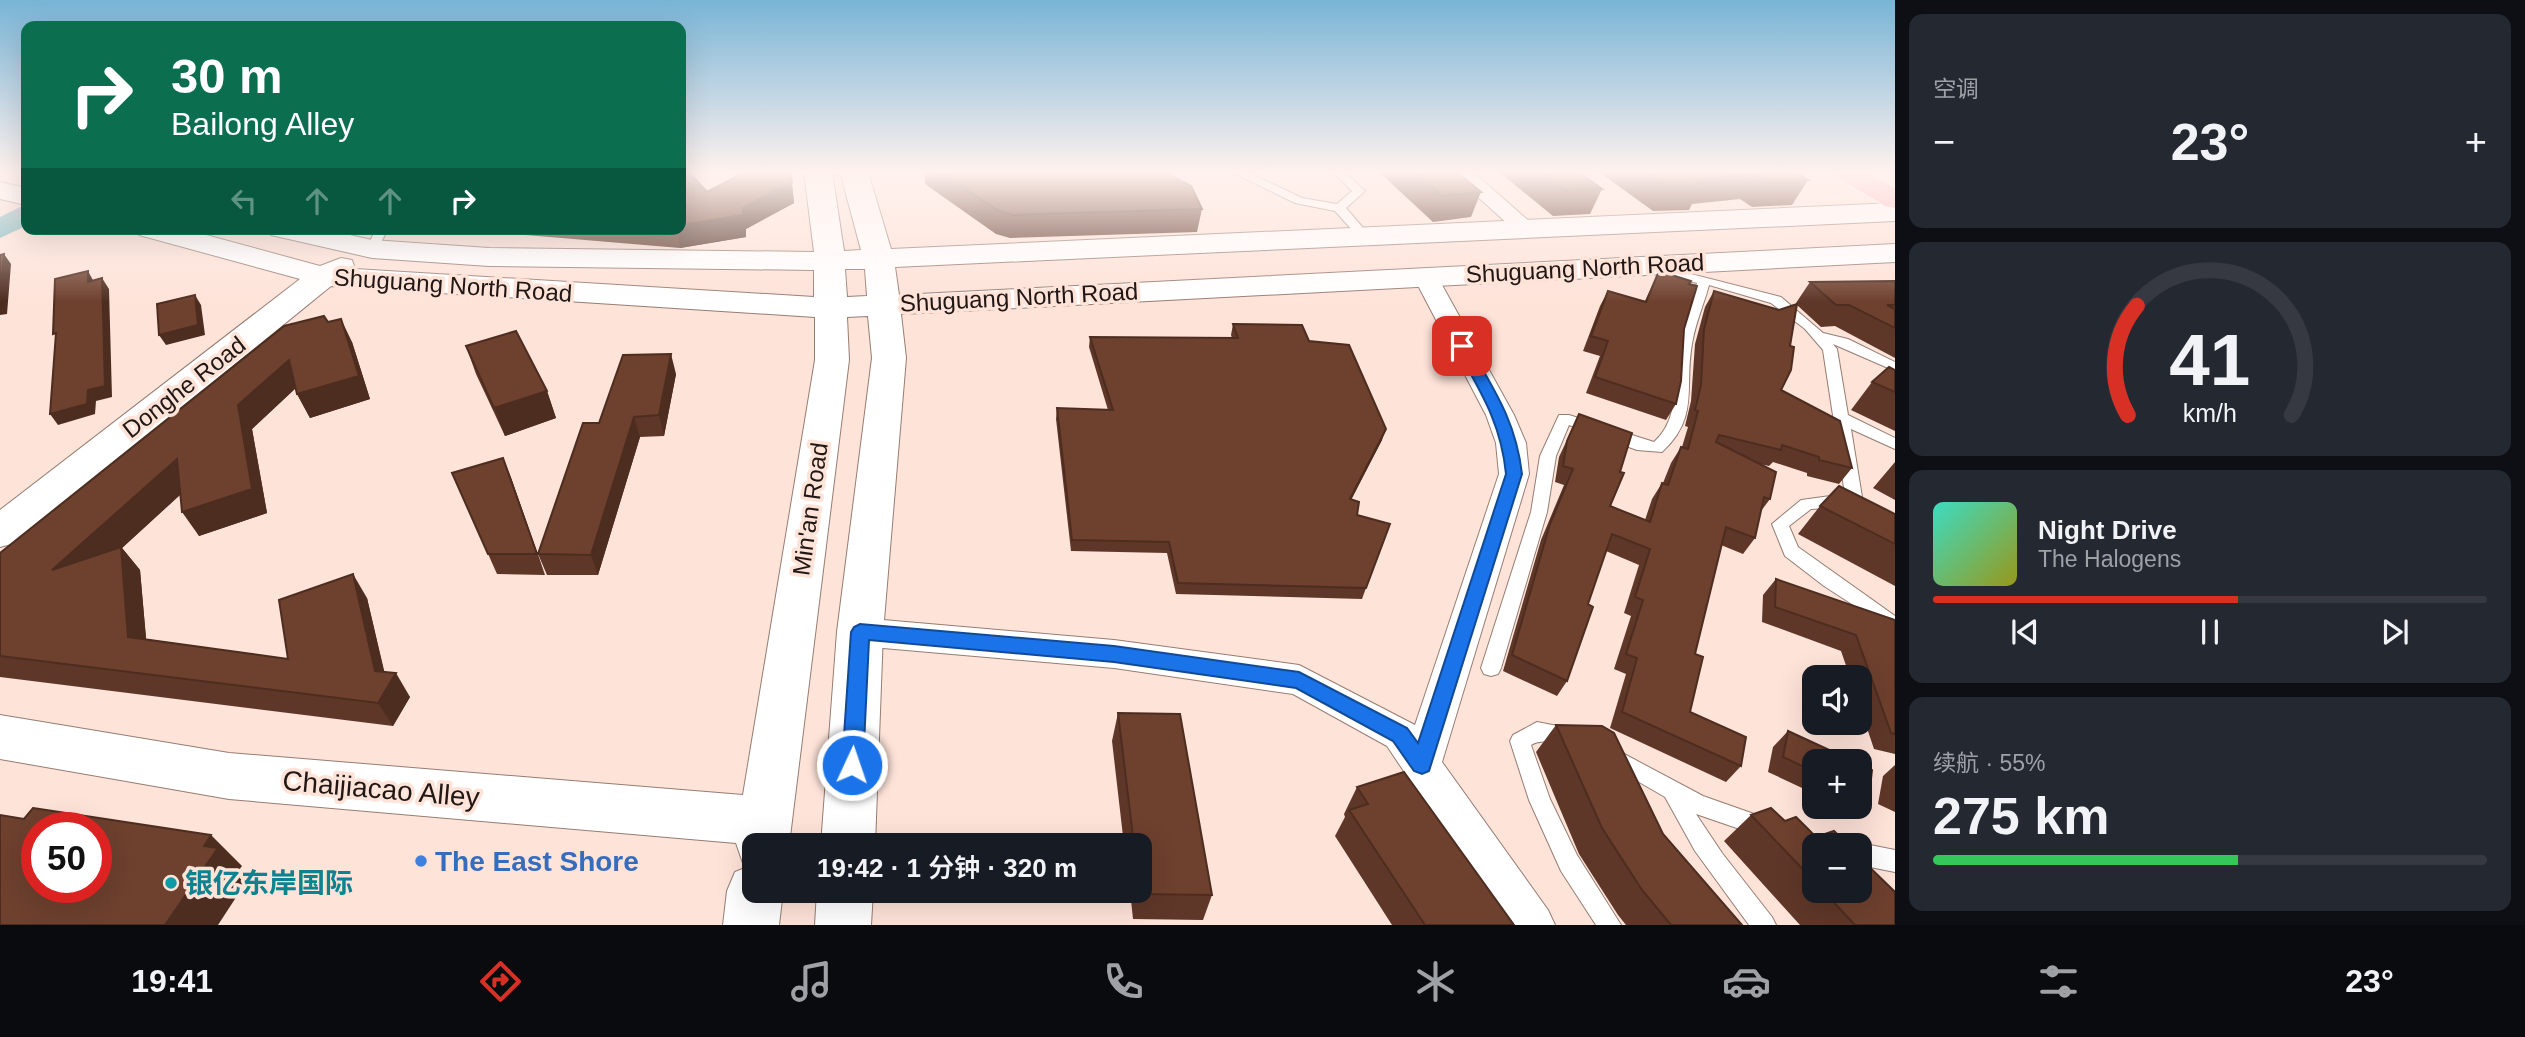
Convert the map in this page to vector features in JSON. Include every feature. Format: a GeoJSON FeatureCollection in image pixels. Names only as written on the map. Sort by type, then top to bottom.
{"type":"FeatureCollection","features":[{"type":"Feature","properties":{"kind":"main road","name":"Min'an Road"},"geometry":{"type":"LineString","coordinates":[[764,833],[832,360],[830,235],[826,215]]}},
{"type":"Feature","properties":{"kind":"main road"},"geometry":{"type":"LineString","coordinates":[[849,833],[860,632],[889,358],[879,259],[866,215]]}},
{"type":"Feature","properties":{"kind":"main road","name":"Shuguang North Road"},"geometry":{"type":"LineString","coordinates":[[339,235],[489,257],[830,261],[1826,215]]}},
{"type":"Feature","properties":{"kind":"main road","name":"Shuguang North Road"},"geometry":{"type":"LineString","coordinates":[[171,235],[324,276],[831,309],[884,304],[1895,253]]}},
{"type":"Feature","properties":{"kind":"main road","name":"Donghe Road"},"geometry":{"type":"LineString","coordinates":[[0,532],[324,276],[377,239]]}},
{"type":"Feature","properties":{"kind":"main road","name":"Chaijiacao Alley"},"geometry":{"type":"LineString","coordinates":[[0,737],[229,776],[764,833]]}},
{"type":"Feature","properties":{"kind":"main road"},"geometry":{"type":"LineString","coordinates":[[751,925],[754,903]]}},
{"type":"Feature","properties":{"kind":"main road"},"geometry":{"type":"LineString","coordinates":[[843,925],[844,903]]}},
{"type":"Feature","properties":{"kind":"street"},"geometry":{"type":"LineString","coordinates":[[1511,215],[1527,229]]}},
{"type":"Feature","properties":{"kind":"street"},"geometry":{"type":"LineString","coordinates":[[1422,764],[1514,474],[1511,443],[1500,415],[1424,276]]}},
{"type":"Feature","properties":{"kind":"street"},"geometry":{"type":"LineString","coordinates":[[860,632],[1114,654],[1299,680],[1400,734],[1533,925]]}},
{"type":"Feature","properties":{"kind":"lane"},"geometry":{"type":"LineString","coordinates":[[1345,215],[1365,237]]}},
{"type":"Feature","properties":{"kind":"lane"},"geometry":{"type":"LineString","coordinates":[[1639,265],[1776,300],[1818,335],[1830,349],[1841,418],[1859,500],[1807,504],[1780,524],[1791,551],[1895,625]]}},
{"type":"Feature","properties":{"kind":"lane"},"geometry":{"type":"LineString","coordinates":[[1491,668],[1539,512],[1548,456],[1558,427],[1564,418],[1642,446],[1657,448],[1667,439],[1680,417],[1685,344],[1704,281]]}},
{"type":"Feature","properties":{"kind":"lane"},"geometry":{"type":"LineString","coordinates":[[1818,335],[1843,342],[1895,367]]}},
{"type":"Feature","properties":{"kind":"lane"},"geometry":{"type":"LineString","coordinates":[[1841,418],[1895,444]]}},
{"type":"Feature","properties":{"kind":"lane"},"geometry":{"type":"LineString","coordinates":[[1609,925],[1569,863],[1541,800],[1520,741],[1537,731],[1575,737],[1697,804],[1778,831]]}},
{"type":"Feature","properties":{"kind":"lane"},"geometry":{"type":"LineString","coordinates":[[1673,791],[1690,826],[1718,868],[1764,925]]}},
{"type":"Feature","properties":{"kind":"lane"},"geometry":{"type":"LineString","coordinates":[[1872,858],[1892,866]]}},
{"type":"Feature","properties":{"kind":"water"},"geometry":{"type":"Polygon","coordinates":[[[21,215],[21,228],[0,238],[0,217],[21,215]]]}},
{"type":"Feature","properties":{"kind":"building"},"geometry":{"type":"Polygon","coordinates":[[[686,215],[742,215],[686,224],[686,215]]]}},
{"type":"Feature","properties":{"kind":"building"},"geometry":{"type":"Polygon","coordinates":[[[4,254],[0,292],[0,255],[4,254]]]}},
{"type":"Feature","properties":{"kind":"building"},"geometry":{"type":"Polygon","coordinates":[[[88,271],[88,282],[102,278],[105,386],[88,390],[87,404],[50,414],[56,333],[53,334],[55,279],[88,271]]]}},
{"type":"Feature","properties":{"kind":"building"},"geometry":{"type":"Polygon","coordinates":[[[1659,271],[1691,281],[1689,284],[1697,286],[1684,329],[1681,381],[1676,404],[1595,377],[1608,341],[1591,336],[1608,291],[1646,302],[1659,271]]]}},
{"type":"Feature","properties":{"kind":"building"},"geometry":{"type":"Polygon","coordinates":[[[1895,281],[1895,305],[1887,305],[1895,309],[1895,328],[1849,305],[1836,305],[1810,282],[1895,281]]]}},
{"type":"Feature","properties":{"kind":"building"},"geometry":{"type":"Polygon","coordinates":[[[1714,291],[1779,310],[1797,304],[1790,346],[1794,347],[1791,370],[1781,390],[1840,421],[1852,468],[1819,460],[1819,457],[1782,445],[1781,450],[1719,435],[1716,442],[1776,472],[1770,499],[1764,497],[1755,538],[1726,527],[1695,654],[1703,657],[1690,712],[1746,737],[1741,766],[1622,712],[1637,658],[1626,654],[1643,600],[1635,597],[1650,549],[1612,534],[1588,604],[1593,607],[1567,681],[1512,655],[1550,524],[1573,469],[1563,466],[1567,441],[1579,414],[1632,433],[1620,472],[1624,473],[1610,506],[1650,522],[1662,483],[1668,485],[1681,447],[1688,449],[1698,411],[1695,410],[1701,385],[1704,329],[1714,291]]]}},
{"type":"Feature","properties":{"kind":"building"},"geometry":{"type":"Polygon","coordinates":[[[195,295],[198,325],[159,335],[157,304],[195,295]]]}},
{"type":"Feature","properties":{"kind":"building"},"geometry":{"type":"Polygon","coordinates":[[[324,316],[328,322],[341,319],[359,376],[297,394],[289,360],[238,405],[252,489],[182,512],[177,459],[52,570],[121,547],[128,637],[288,659],[279,600],[353,574],[375,671],[396,673],[378,703],[0,656],[0,553],[284,326],[324,316]]]}},
{"type":"Feature","properties":{"kind":"building"},"geometry":{"type":"Polygon","coordinates":[[[1233,324],[1302,325],[1309,341],[1349,345],[1386,429],[1350,499],[1359,502],[1357,515],[1390,524],[1366,588],[1178,583],[1169,542],[1072,540],[1057,408],[1113,410],[1090,337],[1238,338],[1233,324]]]}},
{"type":"Feature","properties":{"kind":"building"},"geometry":{"type":"Polygon","coordinates":[[[516,331],[547,391],[494,408],[466,346],[516,331]]]}},
{"type":"Feature","properties":{"kind":"building"},"geometry":{"type":"Polygon","coordinates":[[[671,354],[659,415],[634,417],[591,555],[538,554],[583,423],[599,423],[623,355],[671,354]]]}},
{"type":"Feature","properties":{"kind":"building"},"geometry":{"type":"Polygon","coordinates":[[[1889,367],[1895,370],[1895,392],[1872,382],[1889,367]]]}},
{"type":"Feature","properties":{"kind":"building"},"geometry":{"type":"Polygon","coordinates":[[[503,458],[537,554],[488,554],[452,473],[503,458]]]}},
{"type":"Feature","properties":{"kind":"building"},"geometry":{"type":"Polygon","coordinates":[[[1839,486],[1895,514],[1895,544],[1820,506],[1839,486]]]}},
{"type":"Feature","properties":{"kind":"building"},"geometry":{"type":"Polygon","coordinates":[[[1776,579],[1895,620],[1895,734],[1891,733],[1872,680],[1872,665],[1867,665],[1856,635],[1775,607],[1776,579]]]}},
{"type":"Feature","properties":{"kind":"building"},"geometry":{"type":"Polygon","coordinates":[[[1118,713],[1180,714],[1212,895],[1152,894],[1152,833],[1133,833],[1118,713]]]}},
{"type":"Feature","properties":{"kind":"building"},"geometry":{"type":"Polygon","coordinates":[[[1556,725],[1602,726],[1614,733],[1663,834],[1742,925],[1671,925],[1642,890],[1602,828],[1556,725]]]}},
{"type":"Feature","properties":{"kind":"building"},"geometry":{"type":"Polygon","coordinates":[[[1788,731],[1827,749],[1802,749],[1802,766],[1783,757],[1788,731]]]}},
{"type":"Feature","properties":{"kind":"building"},"geometry":{"type":"Polygon","coordinates":[[[1404,772],[1514,925],[1425,925],[1349,810],[1368,804],[1357,787],[1404,772]]]}},
{"type":"Feature","properties":{"kind":"building","name":"银亿东岸国际"},"geometry":{"type":"Polygon","coordinates":[[[33,808],[59,812],[30,812],[33,808]]]}},
{"type":"Feature","properties":{"kind":"building"},"geometry":{"type":"Polygon","coordinates":[[[1771,808],[1785,821],[1796,817],[1812,833],[1802,833],[1802,868],[1751,815],[1771,808]]]}},
{"type":"Feature","properties":{"kind":"building","name":"银亿东岸国际"},"geometry":{"type":"Polygon","coordinates":[[[0,815],[21,818],[21,903],[112,903],[112,820],[211,835],[204,846],[218,848],[165,925],[0,925],[0,815]]]}},
{"type":"Feature","properties":{"kind":"building"},"geometry":{"type":"Polygon","coordinates":[[[1872,870],[1895,892],[1895,925],[1855,925],[1834,903],[1872,903],[1872,870]]]}},
{"type":"Feature","properties":{"kind":"place","name":"The East Shore"},"geometry":{"type":"Point","coordinates":[421,861]}},
{"type":"Feature","properties":{"kind":"place","name":"银亿东岸国际"},"geometry":{"type":"Point","coordinates":[171,883]}},
{"type":"Feature","properties":{"kind":"route"},"geometry":{"type":"LineString","coordinates":[[852,765],[860,632],[1114,654],[1299,680],[1400,734],[1422,764],[1514,474],[1511,443],[1500,415],[1462,346]]}}]}
